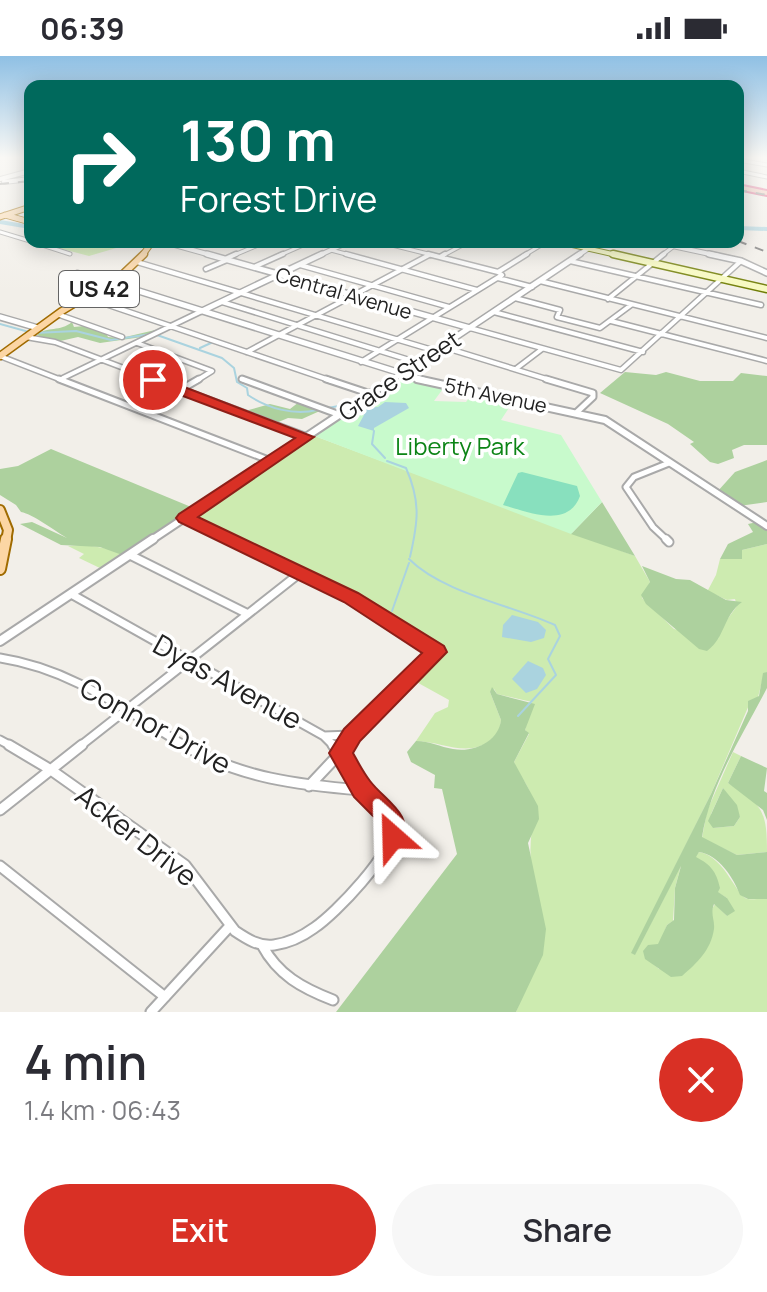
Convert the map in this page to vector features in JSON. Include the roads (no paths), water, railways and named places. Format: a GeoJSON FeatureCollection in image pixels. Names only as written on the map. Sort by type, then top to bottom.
{"type":"FeatureCollection","features":[{"type":"Feature","properties":{"kind":"main road"},"geometry":{"type":"LineString","coordinates":[[2,216],[24,209]]}},
{"type":"Feature","properties":{"kind":"main road"},"geometry":{"type":"LineString","coordinates":[[2,216],[24,221]]}},
{"type":"Feature","properties":{"kind":"main road","name":"US 42"},"geometry":{"type":"LineString","coordinates":[[0,356],[57,314],[110,282],[137,262],[148,248]]}},
{"type":"Feature","properties":{"kind":"main road"},"geometry":{"type":"LineString","coordinates":[[589,248],[767,289]]}},
{"type":"Feature","properties":{"kind":"main road"},"geometry":{"type":"LineString","coordinates":[[0,510],[8,530],[0,569]]}},
{"type":"Feature","properties":{"kind":"street"},"geometry":{"type":"LineString","coordinates":[[0,232],[24,240]]}},
{"type":"Feature","properties":{"kind":"street"},"geometry":{"type":"LineString","coordinates":[[51,248],[70,254]]}},
{"type":"Feature","properties":{"kind":"street","name":"Central Avenue"},"geometry":{"type":"LineString","coordinates":[[185,248],[617,370],[643,352]]}},
{"type":"Feature","properties":{"kind":"street"},"geometry":{"type":"LineString","coordinates":[[206,269],[252,248]]}},
{"type":"Feature","properties":{"kind":"street"},"geometry":{"type":"LineString","coordinates":[[254,267],[297,248]]}},
{"type":"Feature","properties":{"kind":"street"},"geometry":{"type":"LineString","coordinates":[[63,378],[335,248]]}},
{"type":"Feature","properties":{"kind":"street"},"geometry":{"type":"LineString","coordinates":[[403,248],[532,287]]}},
{"type":"Feature","properties":{"kind":"street"},"geometry":{"type":"LineString","coordinates":[[440,257],[457,248]]}},
{"type":"Feature","properties":{"kind":"street"},"geometry":{"type":"LineString","coordinates":[[361,362],[477,290],[537,248]]}},
{"type":"Feature","properties":{"kind":"street","name":"Grace Street"},"geometry":{"type":"LineString","coordinates":[[0,641],[589,248]]}},
{"type":"Feature","properties":{"kind":"street"},"geometry":{"type":"LineString","coordinates":[[608,299],[672,248]]}},
{"type":"Feature","properties":{"kind":"street"},"geometry":{"type":"LineString","coordinates":[[683,248],[741,261],[767,273]]}},
{"type":"Feature","properties":{"kind":"street"},"geometry":{"type":"LineString","coordinates":[[331,250],[477,290]]}},
{"type":"Feature","properties":{"kind":"street"},"geometry":{"type":"LineString","coordinates":[[247,352],[429,255]]}},
{"type":"Feature","properties":{"kind":"street"},"geometry":{"type":"LineString","coordinates":[[570,261],[761,305]]}},
{"type":"Feature","properties":{"kind":"street"},"geometry":{"type":"LineString","coordinates":[[494,312],[643,352],[741,261]]}},
{"type":"Feature","properties":{"kind":"street"},"geometry":{"type":"LineString","coordinates":[[137,262],[436,351]]}},
{"type":"Feature","properties":{"kind":"street"},"geometry":{"type":"LineString","coordinates":[[300,265],[449,307]]}},
{"type":"Feature","properties":{"kind":"street"},"geometry":{"type":"LineString","coordinates":[[77,273],[110,282]]}},
{"type":"Feature","properties":{"kind":"street"},"geometry":{"type":"LineString","coordinates":[[540,281],[767,338]]}},
{"type":"Feature","properties":{"kind":"street","name":"5th Avenue"},"geometry":{"type":"LineString","coordinates":[[110,282],[400,375],[577,412],[616,425],[767,526]]}},
{"type":"Feature","properties":{"kind":"street"},"geometry":{"type":"LineString","coordinates":[[85,297],[371,394]]}},
{"type":"Feature","properties":{"kind":"street"},"geometry":{"type":"LineString","coordinates":[[515,298],[560,310],[557,317],[600,328],[631,305]]}},
{"type":"Feature","properties":{"kind":"street"},"geometry":{"type":"LineString","coordinates":[[222,302],[419,363]]}},
{"type":"Feature","properties":{"kind":"street"},"geometry":{"type":"LineString","coordinates":[[57,314],[122,337]]}},
{"type":"Feature","properties":{"kind":"street"},"geometry":{"type":"LineString","coordinates":[[0,317],[100,360],[307,437]]}},
{"type":"Feature","properties":{"kind":"street"},"geometry":{"type":"LineString","coordinates":[[611,321],[767,361]]}},
{"type":"Feature","properties":{"kind":"street"},"geometry":{"type":"LineString","coordinates":[[137,343],[212,371],[180,390]]}},
{"type":"Feature","properties":{"kind":"street"},"geometry":{"type":"LineString","coordinates":[[443,347],[517,368],[594,395],[577,412]]}},
{"type":"Feature","properties":{"kind":"street"},"geometry":{"type":"LineString","coordinates":[[517,368],[542,349]]}},
{"type":"Feature","properties":{"kind":"street"},"geometry":{"type":"LineString","coordinates":[[0,356],[271,461]]}},
{"type":"Feature","properties":{"kind":"street"},"geometry":{"type":"LineString","coordinates":[[242,379],[340,415]]}},
{"type":"Feature","properties":{"kind":"street"},"geometry":{"type":"LineString","coordinates":[[669,463],[637,475],[626,487],[653,527],[669,542]]}},
{"type":"Feature","properties":{"kind":"street"},"geometry":{"type":"LineString","coordinates":[[185,518],[360,603],[436,652],[352,735],[340,753],[309,786]]}},
{"type":"Feature","properties":{"kind":"street"},"geometry":{"type":"LineString","coordinates":[[130,555],[248,614]]}},
{"type":"Feature","properties":{"kind":"street"},"geometry":{"type":"LineString","coordinates":[[0,810],[300,573]]}},
{"type":"Feature","properties":{"kind":"street","name":"Dyas Avenue"},"geometry":{"type":"LineString","coordinates":[[71,594],[324,736],[340,753],[362,790],[390,816],[393,827],[390,842],[317,927],[288,941],[262,945]]}},
{"type":"Feature","properties":{"kind":"street","name":"Connor Drive"},"geometry":{"type":"LineString","coordinates":[[0,658],[32,662],[57,671],[220,765],[263,778],[309,786],[362,790]]}},
{"type":"Feature","properties":{"kind":"street"},"geometry":{"type":"LineString","coordinates":[[324,736],[352,735]]}},
{"type":"Feature","properties":{"kind":"street","name":"Acker Drive"},"geometry":{"type":"LineString","coordinates":[[0,740],[51,770],[185,865],[201,881],[229,927]]}},
{"type":"Feature","properties":{"kind":"street"},"geometry":{"type":"LineString","coordinates":[[0,866],[165,997]]}},
{"type":"Feature","properties":{"kind":"street"},"geometry":{"type":"LineString","coordinates":[[151,1012],[229,927],[262,945],[271,964],[281,975],[333,1000]]}},
{"type":"Feature","properties":{"kind":"water"},"geometry":{"type":"Polygon","coordinates":[[[385,402],[406,403],[409,408],[374,428],[374,431],[358,426],[364,415],[358,408],[378,407],[385,402]]]}},
{"type":"Feature","properties":{"kind":"water"},"geometry":{"type":"Polygon","coordinates":[[[512,615],[538,622],[546,630],[544,638],[531,642],[502,637],[503,625],[512,615]]]}},
{"type":"Feature","properties":{"kind":"water"},"geometry":{"type":"Polygon","coordinates":[[[528,661],[543,668],[546,675],[537,689],[526,693],[512,679],[528,661]]]}},
{"type":"Feature","properties":{"kind":"waterway"},"geometry":{"type":"LineString","coordinates":[[0,222],[24,226]]}},
{"type":"Feature","properties":{"kind":"waterway"},"geometry":{"type":"LineString","coordinates":[[744,228],[767,229]]}},
{"type":"Feature","properties":{"kind":"waterway"},"geometry":{"type":"LineString","coordinates":[[0,324],[29,332]]}},
{"type":"Feature","properties":{"kind":"waterway"},"geometry":{"type":"LineString","coordinates":[[35,333],[76,331],[111,340],[151,334]]}},
{"type":"Feature","properties":{"kind":"waterway"},"geometry":{"type":"LineString","coordinates":[[157,335],[222,358],[234,368],[237,382],[247,388],[248,395],[264,404],[281,410],[317,410]]}},
{"type":"Feature","properties":{"kind":"waterway"},"geometry":{"type":"LineString","coordinates":[[200,348],[213,342]]}},
{"type":"Feature","properties":{"kind":"waterway"},"geometry":{"type":"LineString","coordinates":[[328,408],[349,404]]}},
{"type":"Feature","properties":{"kind":"waterway"},"geometry":{"type":"LineString","coordinates":[[374,431],[372,444],[385,458]]}},
{"type":"Feature","properties":{"kind":"waterway"},"geometry":{"type":"LineString","coordinates":[[387,461],[406,468],[414,491],[416,522],[410,557]]}},
{"type":"Feature","properties":{"kind":"waterway"},"geometry":{"type":"LineString","coordinates":[[409,559],[423,571],[459,590],[555,625],[560,636],[548,659],[556,675],[518,716]]}},
{"type":"Feature","properties":{"kind":"waterway"},"geometry":{"type":"LineString","coordinates":[[392,611],[409,563]]}},
{"type":"Feature","properties":{"kind":"railway"},"geometry":{"type":"LineString","coordinates":[[744,243],[767,252]]}},
{"type":"Feature","properties":{"kind":"park label","name":"Liberty Park"},"geometry":{"type":"Point","coordinates":[460,445]}}]}
